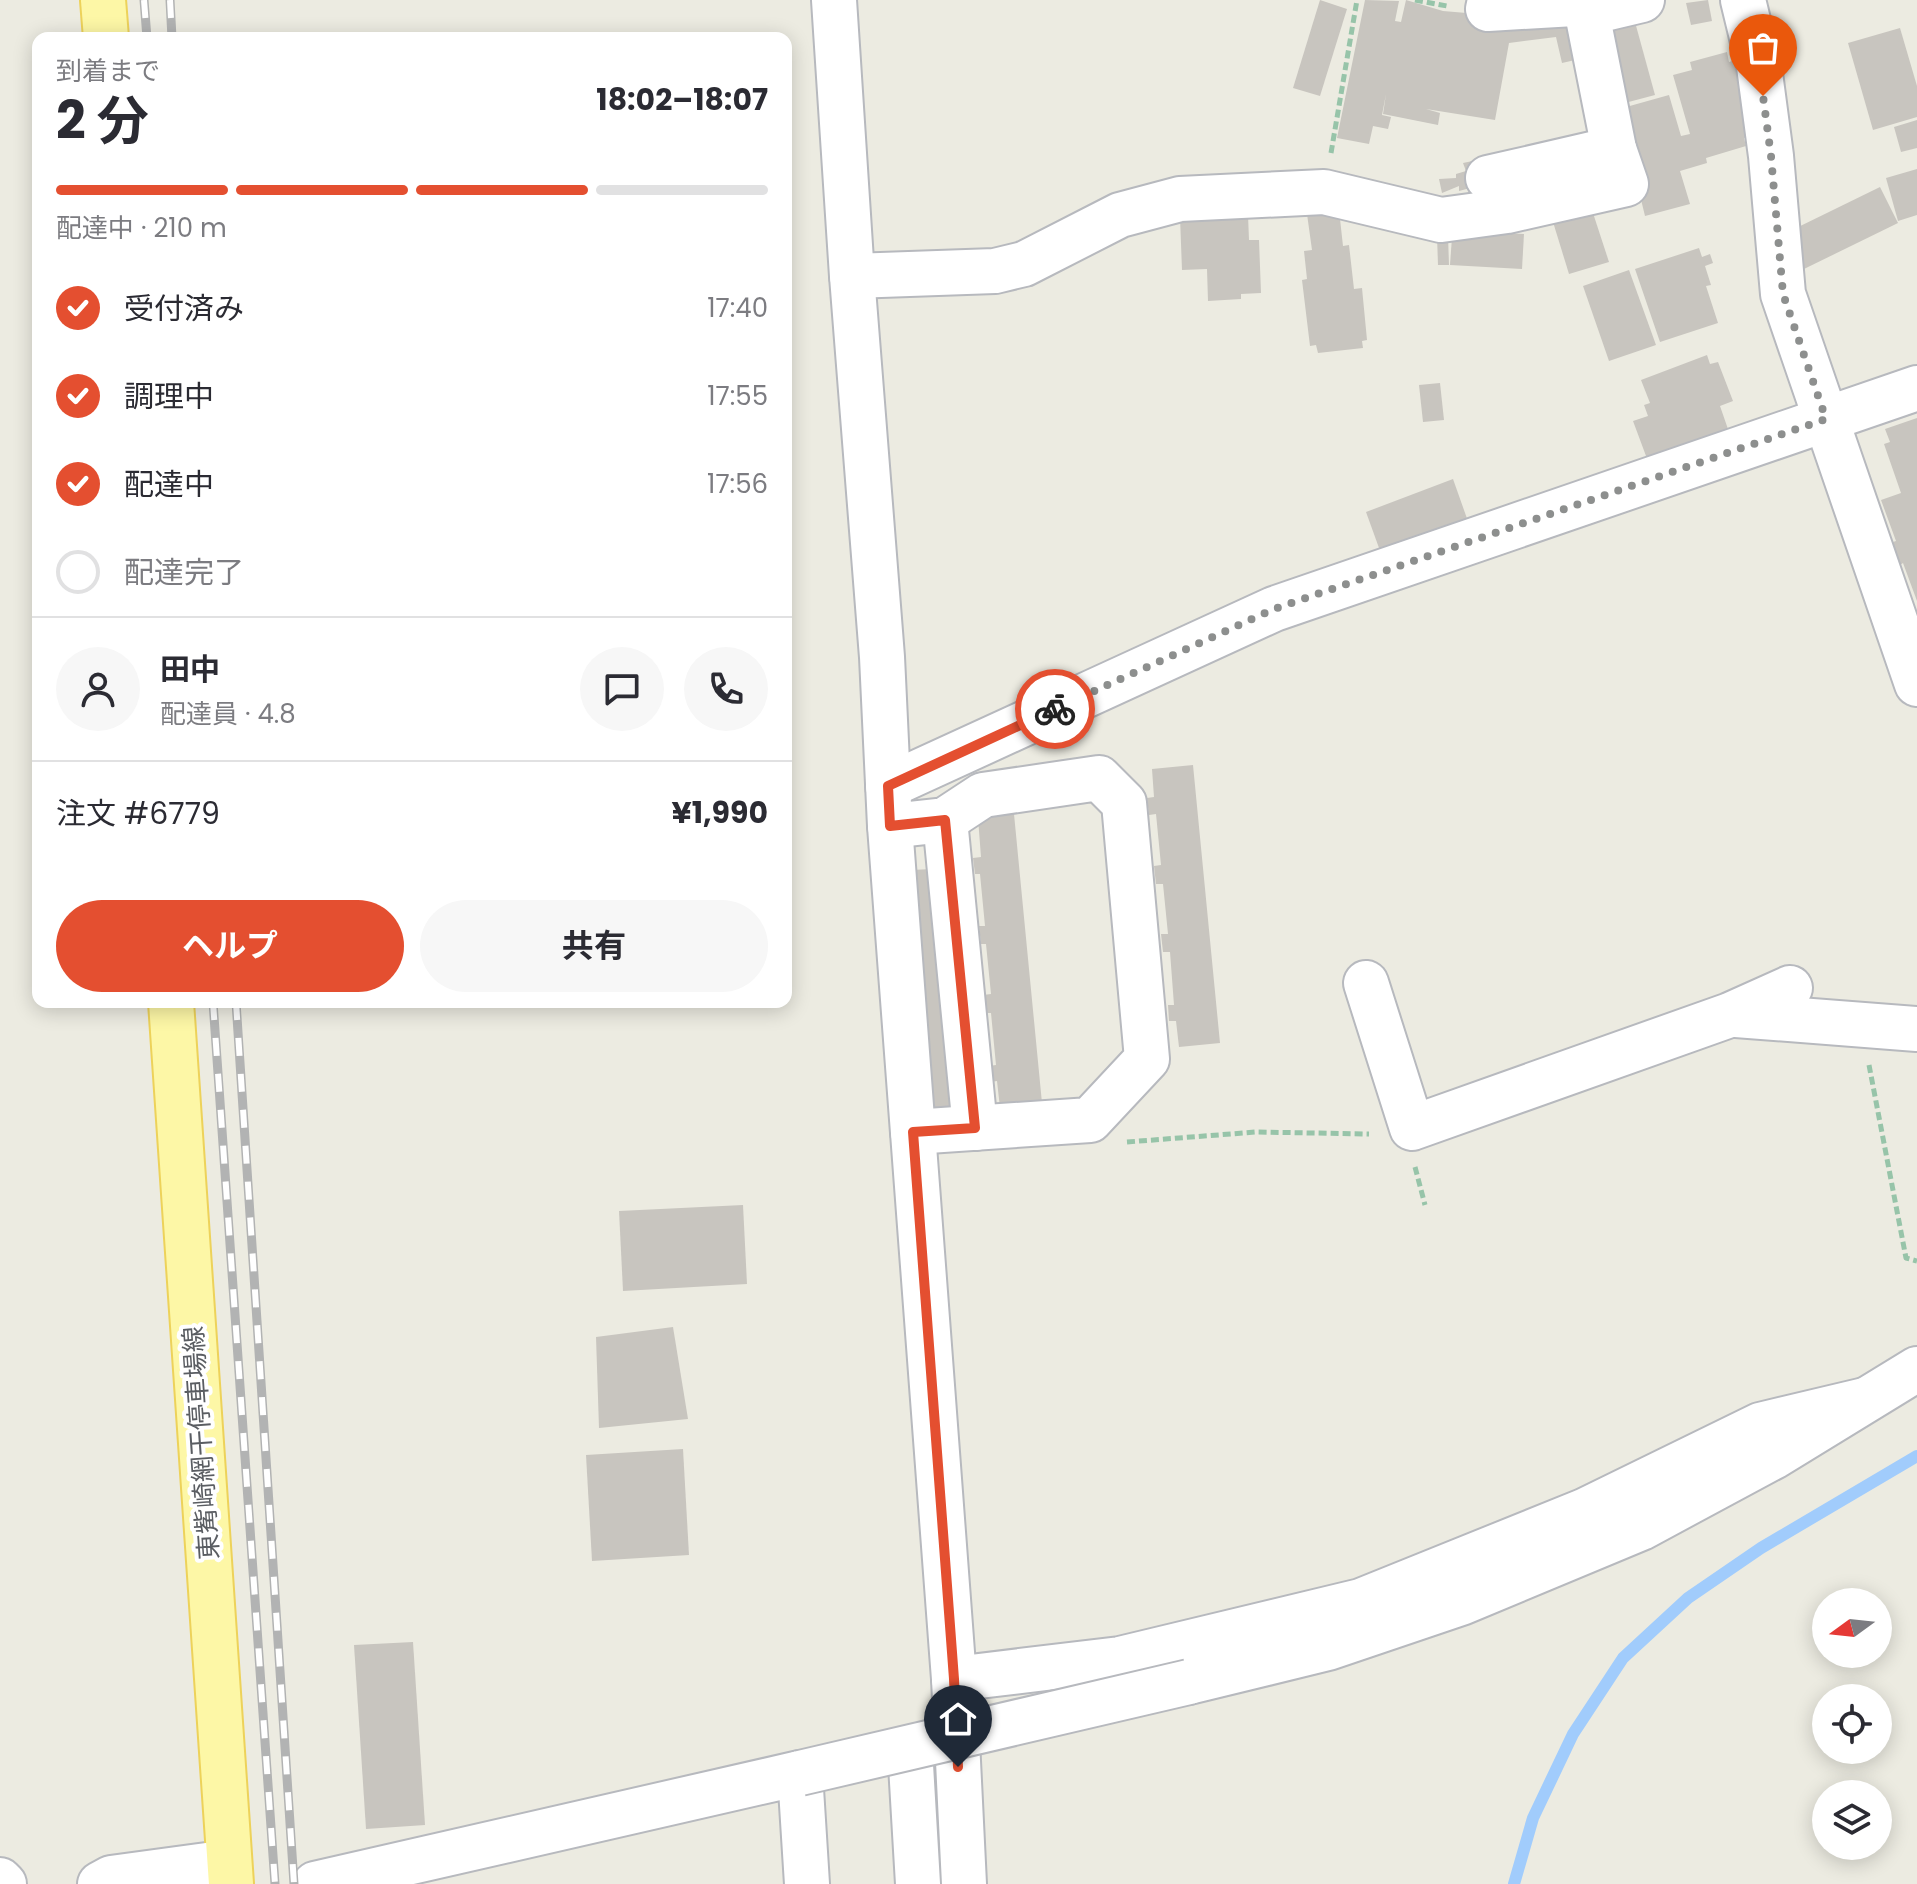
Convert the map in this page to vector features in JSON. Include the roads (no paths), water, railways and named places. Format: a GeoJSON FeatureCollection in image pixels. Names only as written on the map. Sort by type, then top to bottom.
{"type":"FeatureCollection","features":[{"type":"Feature","properties":{"kind":"main road"},"geometry":{"type":"LineString","coordinates":[[103,0],[106,32]]}},
{"type":"Feature","properties":{"kind":"main road","name":"東觜崎網干停車場線"},"geometry":{"type":"LineString","coordinates":[[171,1008],[230,1873]]}},
{"type":"Feature","properties":{"kind":"street"},"geometry":{"type":"LineString","coordinates":[[834,0],[882,657],[889,806],[954,1679],[964,1884]]}},
{"type":"Feature","properties":{"kind":"street"},"geometry":{"type":"LineString","coordinates":[[852,276],[995,271],[1024,264],[1120,215],[1180,199],[1324,192],[1441,220],[1507,211],[1626,184],[1614,149],[1587,13],[1574,4],[1488,9],[1490,0]]}},
{"type":"Feature","properties":{"kind":"street"},"geometry":{"type":"LineString","coordinates":[[1587,13],[1642,0]]}},
{"type":"Feature","properties":{"kind":"street"},"geometry":{"type":"LineString","coordinates":[[1743,0],[1759,66],[1771,156],[1783,294],[1917,684]]}},
{"type":"Feature","properties":{"kind":"street"},"geometry":{"type":"LineString","coordinates":[[1488,178],[1614,149]]}},
{"type":"Feature","properties":{"kind":"street"},"geometry":{"type":"LineString","coordinates":[[889,806],[1274,609],[1917,388]]}},
{"type":"Feature","properties":{"kind":"street"},"geometry":{"type":"LineString","coordinates":[[889,806],[945,820],[983,795],[1099,778],[1124,803],[1147,1059],[1090,1120],[913,1132]]}},
{"type":"Feature","properties":{"kind":"street"},"geometry":{"type":"LineString","coordinates":[[945,820],[975,1128]]}},
{"type":"Feature","properties":{"kind":"street"},"geometry":{"type":"LineString","coordinates":[[1366,983],[1412,1128],[1730,1015],[1790,988]]}},
{"type":"Feature","properties":{"kind":"street"},"geometry":{"type":"LineString","coordinates":[[1730,1015],[1917,1029]]}},
{"type":"Feature","properties":{"kind":"street"},"geometry":{"type":"LineString","coordinates":[[315,1884],[910,1748],[1328,1648],[1461,1603],[1641,1528],[1775,1456],[1917,1369]]}},
{"type":"Feature","properties":{"kind":"street"},"geometry":{"type":"LineString","coordinates":[[954,1679],[1120,1659],[1361,1601],[1584,1511],[1760,1425],[1865,1400]]}},
{"type":"Feature","properties":{"kind":"street"},"geometry":{"type":"LineString","coordinates":[[910,1748],[918,1884]]}},
{"type":"Feature","properties":{"kind":"street"},"geometry":{"type":"LineString","coordinates":[[800,1773],[807,1884]]}},
{"type":"Feature","properties":{"kind":"street"},"geometry":{"type":"LineString","coordinates":[[100,1884],[111,1878],[230,1873]]}},
{"type":"Feature","properties":{"kind":"waterway"},"geometry":{"type":"LineString","coordinates":[[1514,1884],[1533,1818],[1573,1734],[1623,1658],[1688,1598],[1761,1548],[1917,1456]]}},
{"type":"Feature","properties":{"kind":"railway"},"geometry":{"type":"LineString","coordinates":[[144,0],[147,32]]}},
{"type":"Feature","properties":{"kind":"railway"},"geometry":{"type":"LineString","coordinates":[[170,0],[172,32]]}},
{"type":"Feature","properties":{"kind":"railway"},"geometry":{"type":"LineString","coordinates":[[213,1008],[275,1884]]}},
{"type":"Feature","properties":{"kind":"railway"},"geometry":{"type":"LineString","coordinates":[[236,1008],[294,1884]]}}]}
